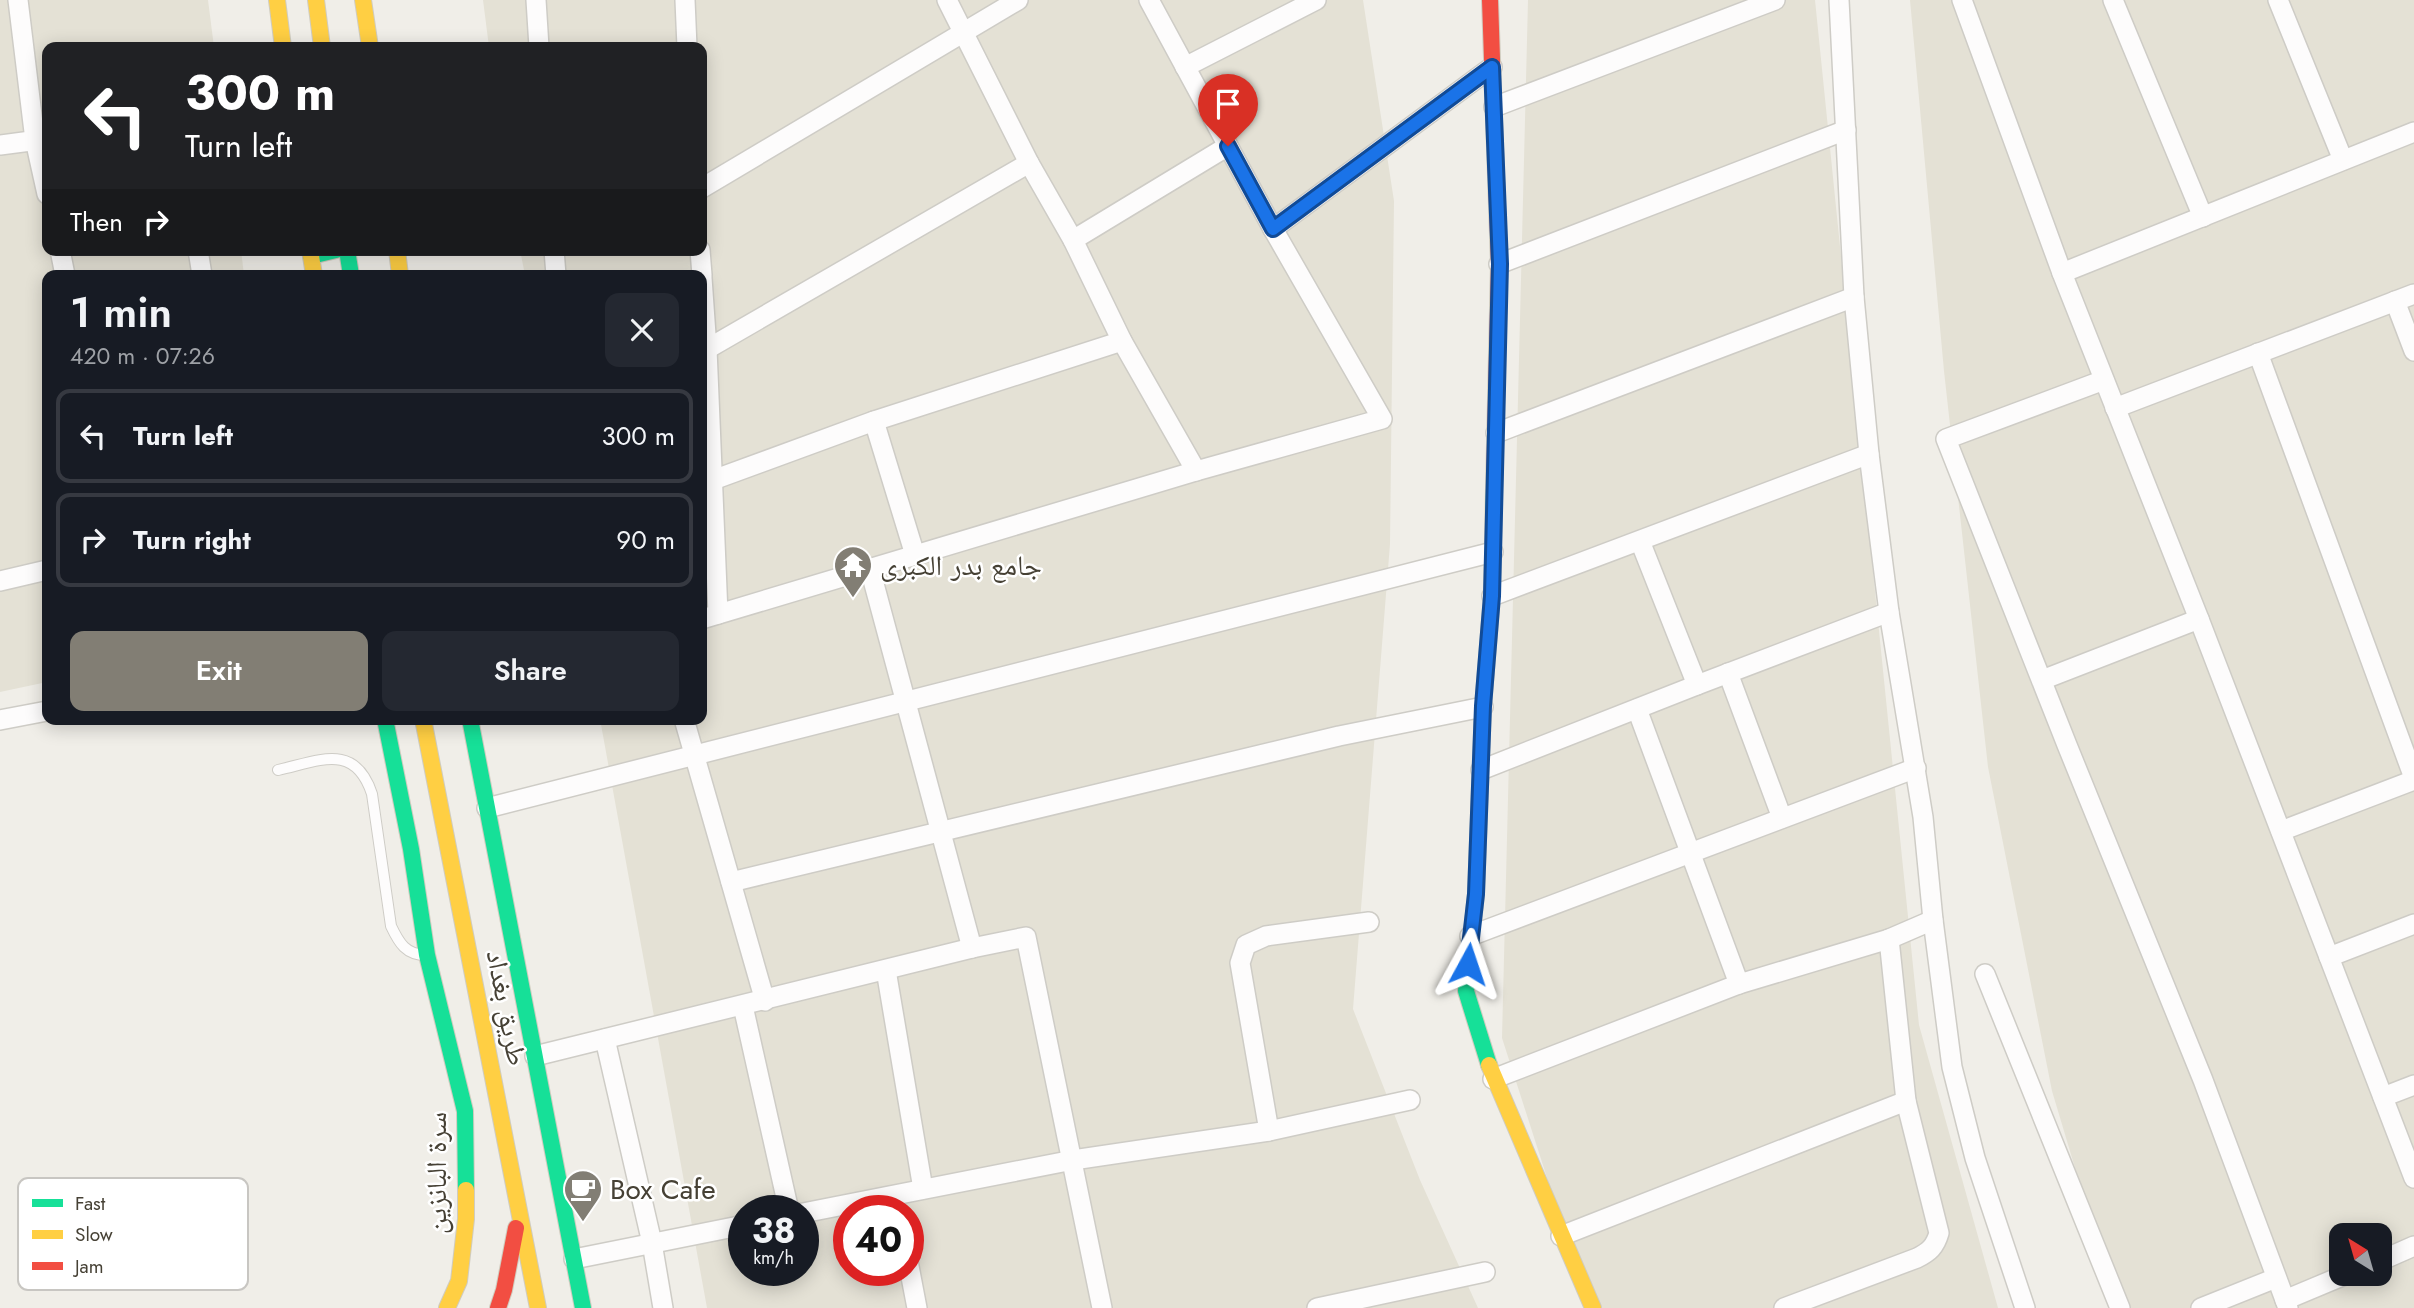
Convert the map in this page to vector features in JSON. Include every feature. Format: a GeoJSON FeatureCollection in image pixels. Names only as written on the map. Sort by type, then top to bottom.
{"type":"FeatureCollection","features":[{"type":"Feature","properties":{"kind":"main road"},"geometry":{"type":"LineString","coordinates":[[276,0],[282,42]]}},
{"type":"Feature","properties":{"kind":"main road"},"geometry":{"type":"LineString","coordinates":[[316,0],[320,42]]}},
{"type":"Feature","properties":{"kind":"main road"},"geometry":{"type":"LineString","coordinates":[[363,0],[369,42]]}},
{"type":"Feature","properties":{"kind":"main road"},"geometry":{"type":"LineString","coordinates":[[1490,0],[1500,264],[1496,433],[1492,596],[1483,706],[1476,894],[1466,991],[1493,1079],[1592,1308]]}},
{"type":"Feature","properties":{"kind":"main road","name":"سرة البانزين"},"geometry":{"type":"LineString","coordinates":[[386,725],[411,849],[427,955],[465,1111],[466,1219],[458,1281],[447,1308]]}},
{"type":"Feature","properties":{"kind":"main road","name":"طريق بغداد"},"geometry":{"type":"LineString","coordinates":[[424,725],[538,1308]]}},
{"type":"Feature","properties":{"kind":"main road","name":"طريق بغداد"},"geometry":{"type":"LineString","coordinates":[[471,725],[583,1308]]}},
{"type":"Feature","properties":{"kind":"main road"},"geometry":{"type":"LineString","coordinates":[[498,1308],[504,1290],[519,1207]]}},
{"type":"Feature","properties":{"kind":"street"},"geometry":{"type":"LineString","coordinates":[[0,145],[41,139],[18,0]]}},
{"type":"Feature","properties":{"kind":"street"},"geometry":{"type":"LineString","coordinates":[[536,0],[539,42]]}},
{"type":"Feature","properties":{"kind":"street"},"geometry":{"type":"LineString","coordinates":[[685,0],[687,42]]}},
{"type":"Feature","properties":{"kind":"street"},"geometry":{"type":"LineString","coordinates":[[947,0],[1029,163],[1073,240],[1122,341],[1196,471]]}},
{"type":"Feature","properties":{"kind":"street"},"geometry":{"type":"LineString","coordinates":[[707,185],[1018,0]]}},
{"type":"Feature","properties":{"kind":"street"},"geometry":{"type":"LineString","coordinates":[[707,393],[713,480],[710,616],[1196,471],[1382,419],[1273,229],[1149,0]]}},
{"type":"Feature","properties":{"kind":"street"},"geometry":{"type":"LineString","coordinates":[[1185,67],[1315,0]]}},
{"type":"Feature","properties":{"kind":"street"},"geometry":{"type":"LineString","coordinates":[[1494,107],[1775,0]]}},
{"type":"Feature","properties":{"kind":"street"},"geometry":{"type":"LineString","coordinates":[[1839,0],[1854,297],[1869,454],[1889,612],[1916,768],[1952,1067],[1975,1158],[2025,1308]]}},
{"type":"Feature","properties":{"kind":"street"},"geometry":{"type":"LineString","coordinates":[[1962,0],[2062,273],[2199,619],[2414,1178]]}},
{"type":"Feature","properties":{"kind":"street"},"geometry":{"type":"LineString","coordinates":[[2113,0],[2203,217]]}},
{"type":"Feature","properties":{"kind":"street"},"geometry":{"type":"LineString","coordinates":[[2278,0],[2343,160]]}},
{"type":"Feature","properties":{"kind":"street"},"geometry":{"type":"LineString","coordinates":[[1273,229],[1492,67]]}},
{"type":"Feature","properties":{"kind":"street"},"geometry":{"type":"LineString","coordinates":[[1500,264],[1846,131]]}},
{"type":"Feature","properties":{"kind":"street"},"geometry":{"type":"LineString","coordinates":[[2062,273],[2414,132]]}},
{"type":"Feature","properties":{"kind":"street"},"geometry":{"type":"LineString","coordinates":[[1073,240],[1228,146]]}},
{"type":"Feature","properties":{"kind":"street"},"geometry":{"type":"LineString","coordinates":[[707,348],[1029,163]]}},
{"type":"Feature","properties":{"kind":"street"},"geometry":{"type":"LineString","coordinates":[[2115,408],[2414,294]]}},
{"type":"Feature","properties":{"kind":"street"},"geometry":{"type":"LineString","coordinates":[[1496,433],[1854,297]]}},
{"type":"Feature","properties":{"kind":"street"},"geometry":{"type":"LineString","coordinates":[[2395,301],[2414,351]]}},
{"type":"Feature","properties":{"kind":"street"},"geometry":{"type":"LineString","coordinates":[[713,480],[874,421],[1122,341]]}},
{"type":"Feature","properties":{"kind":"street"},"geometry":{"type":"LineString","coordinates":[[2258,352],[2414,779],[2281,831]]}},
{"type":"Feature","properties":{"kind":"street"},"geometry":{"type":"LineString","coordinates":[[2104,380],[1946,439],[2203,1080],[2286,1304],[2329,1283]]}},
{"type":"Feature","properties":{"kind":"street"},"geometry":{"type":"LineString","coordinates":[[874,421],[915,555]]}},
{"type":"Feature","properties":{"kind":"street"},"geometry":{"type":"LineString","coordinates":[[1492,596],[1869,454]]}},
{"type":"Feature","properties":{"kind":"street"},"geometry":{"type":"LineString","coordinates":[[1640,541],[1697,685]]}},
{"type":"Feature","properties":{"kind":"street"},"geometry":{"type":"LineString","coordinates":[[487,808],[1493,552]]}},
{"type":"Feature","properties":{"kind":"street"},"geometry":{"type":"LineString","coordinates":[[870,569],[972,948]]}},
{"type":"Feature","properties":{"kind":"street"},"geometry":{"type":"LineString","coordinates":[[0,581],[42,571]]}},
{"type":"Feature","properties":{"kind":"street"},"geometry":{"type":"LineString","coordinates":[[1481,770],[1889,612]]}},
{"type":"Feature","properties":{"kind":"street"},"geometry":{"type":"LineString","coordinates":[[2042,680],[2199,619]]}},
{"type":"Feature","properties":{"kind":"street"},"geometry":{"type":"LineString","coordinates":[[1728,673],[1782,818]]}},
{"type":"Feature","properties":{"kind":"street"},"geometry":{"type":"LineString","coordinates":[[731,883],[1339,736],[1483,706]]}},
{"type":"Feature","properties":{"kind":"street"},"geometry":{"type":"LineString","coordinates":[[1637,709],[1739,984]]}},
{"type":"Feature","properties":{"kind":"street"},"geometry":{"type":"LineString","coordinates":[[0,720],[42,712]]}},
{"type":"Feature","properties":{"kind":"street"},"geometry":{"type":"LineString","coordinates":[[686,725],[765,1001]]}},
{"type":"Feature","properties":{"kind":"street"},"geometry":{"type":"LineString","coordinates":[[1470,936],[1916,768]]}},
{"type":"Feature","properties":{"kind":"street"},"geometry":{"type":"LineString","coordinates":[[1493,1079],[1739,984],[1889,939],[1933,920]]}},
{"type":"Feature","properties":{"kind":"street"},"geometry":{"type":"LineString","coordinates":[[1269,1132],[1240,963],[1246,945],[1266,936],[1369,922]]}},
{"type":"Feature","properties":{"kind":"street"},"geometry":{"type":"LineString","coordinates":[[2329,957],[2414,925]]}},
{"type":"Feature","properties":{"kind":"street"},"geometry":{"type":"LineString","coordinates":[[535,1056],[1026,937],[1102,1308]]}},
{"type":"Feature","properties":{"kind":"street"},"geometry":{"type":"LineString","coordinates":[[1784,1308],[1917,1258],[1930,1251],[1937,1242],[1939,1233],[1906,1101],[1889,939]]}},
{"type":"Feature","properties":{"kind":"street"},"geometry":{"type":"LineString","coordinates":[[886,970],[923,1189]]}},
{"type":"Feature","properties":{"kind":"street"},"geometry":{"type":"LineString","coordinates":[[1985,974],[2120,1308]]}},
{"type":"Feature","properties":{"kind":"street"},"geometry":{"type":"LineString","coordinates":[[743,1006],[785,1195]]}},
{"type":"Feature","properties":{"kind":"street"},"geometry":{"type":"LineString","coordinates":[[605,1039],[652,1243],[663,1308]]}},
{"type":"Feature","properties":{"kind":"street"},"geometry":{"type":"LineString","coordinates":[[2383,1097],[2414,1085]]}},
{"type":"Feature","properties":{"kind":"street"},"geometry":{"type":"LineString","coordinates":[[912,1195],[923,1189],[1073,1160],[1269,1132],[1410,1100]]}},
{"type":"Feature","properties":{"kind":"street"},"geometry":{"type":"LineString","coordinates":[[1561,1236],[1906,1101]]}},
{"type":"Feature","properties":{"kind":"street"},"geometry":{"type":"LineString","coordinates":[[574,1259],[728,1228]]}},
{"type":"Feature","properties":{"kind":"street"},"geometry":{"type":"LineString","coordinates":[[2392,1256],[2414,1246]]}},
{"type":"Feature","properties":{"kind":"street"},"geometry":{"type":"LineString","coordinates":[[1317,1308],[1485,1272]]}},
{"type":"Feature","properties":{"kind":"street"},"geometry":{"type":"LineString","coordinates":[[2201,1308],[2276,1278]]}},
{"type":"Feature","properties":{"kind":"street"},"geometry":{"type":"LineString","coordinates":[[913,1286],[917,1308]]}},
{"type":"Feature","properties":{"kind":"lane"},"geometry":{"type":"LineString","coordinates":[[278,770],[330,759],[344,760],[366,776],[372,794],[391,926],[406,950],[427,955]]}},
{"type":"Feature","properties":{"kind":"shaded area"},"geometry":{"type":"Polygon","coordinates":[[[0,0],[208,0],[213,42],[42,42],[42,256],[242,256],[243,270],[42,270],[42,683],[0,692],[0,0]]]}},
{"type":"Feature","properties":{"kind":"shaded area"},"geometry":{"type":"Polygon","coordinates":[[[483,0],[1363,0],[1394,201],[1390,544],[1353,1009],[1420,1180],[1478,1308],[707,1308],[601,725],[707,725],[707,270],[524,270],[521,256],[707,256],[707,42],[488,42],[483,0]]]}},
{"type":"Feature","properties":{"kind":"shaded area"},"geometry":{"type":"Polygon","coordinates":[[[1528,0],[1815,0],[1919,1025],[1998,1308],[1589,1308],[1502,1038],[1528,0]]]}},
{"type":"Feature","properties":{"kind":"shaded area"},"geometry":{"type":"Polygon","coordinates":[[[1910,0],[2414,0],[2414,1308],[2117,1308],[2052,1091],[1988,767],[1944,371],[1910,0]]]}},
{"type":"Feature","properties":{"kind":"traffic: fast"},"geometry":{"type":"LineString","coordinates":[[348,256],[350,270]]}},
{"type":"Feature","properties":{"kind":"traffic: fast"},"geometry":{"type":"LineString","coordinates":[[1489,1065],[1466,991],[1476,894],[1483,707],[1492,596],[1494,488]]}},
{"type":"Feature","properties":{"kind":"traffic: fast"},"geometry":{"type":"LineString","coordinates":[[386,725],[411,849],[427,955],[465,1111],[466,1190]]}},
{"type":"Feature","properties":{"kind":"traffic: fast"},"geometry":{"type":"LineString","coordinates":[[471,725],[583,1308]]}},
{"type":"Feature","properties":{"kind":"traffic: slow"},"geometry":{"type":"LineString","coordinates":[[277,0],[282,42]]}},
{"type":"Feature","properties":{"kind":"traffic: slow"},"geometry":{"type":"LineString","coordinates":[[316,0],[321,42]]}},
{"type":"Feature","properties":{"kind":"traffic: slow"},"geometry":{"type":"LineString","coordinates":[[363,0],[369,42]]}},
{"type":"Feature","properties":{"kind":"traffic: slow"},"geometry":{"type":"LineString","coordinates":[[311,256],[313,270]]}},
{"type":"Feature","properties":{"kind":"traffic: slow"},"geometry":{"type":"LineString","coordinates":[[398,256],[399,270]]}},
{"type":"Feature","properties":{"kind":"traffic: slow"},"geometry":{"type":"LineString","coordinates":[[424,725],[538,1308]]}},
{"type":"Feature","properties":{"kind":"traffic: slow"},"geometry":{"type":"LineString","coordinates":[[1489,1065],[1593,1308]]}},
{"type":"Feature","properties":{"kind":"traffic: slow"},"geometry":{"type":"LineString","coordinates":[[447,1308],[459,1281],[466,1219],[466,1190]]}},
{"type":"Feature","properties":{"kind":"traffic: jam"},"geometry":{"type":"LineString","coordinates":[[1490,0],[1499,264],[1494,488]]}},
{"type":"Feature","properties":{"kind":"traffic: jam"},"geometry":{"type":"LineString","coordinates":[[498,1308],[516,1228]]}},
{"type":"Feature","properties":{"kind":"place","name":"جامع بدر الكبرى"},"geometry":{"type":"Point","coordinates":[853,599]}},
{"type":"Feature","properties":{"kind":"place","name":"Box Cafe"},"geometry":{"type":"Point","coordinates":[583,1223]}},
{"type":"Feature","properties":{"kind":"route"},"geometry":{"type":"LineString","coordinates":[[1228,146],[1273,229],[1492,67],[1500,264],[1492,596],[1483,706],[1476,894],[1468,964]]}}]}
